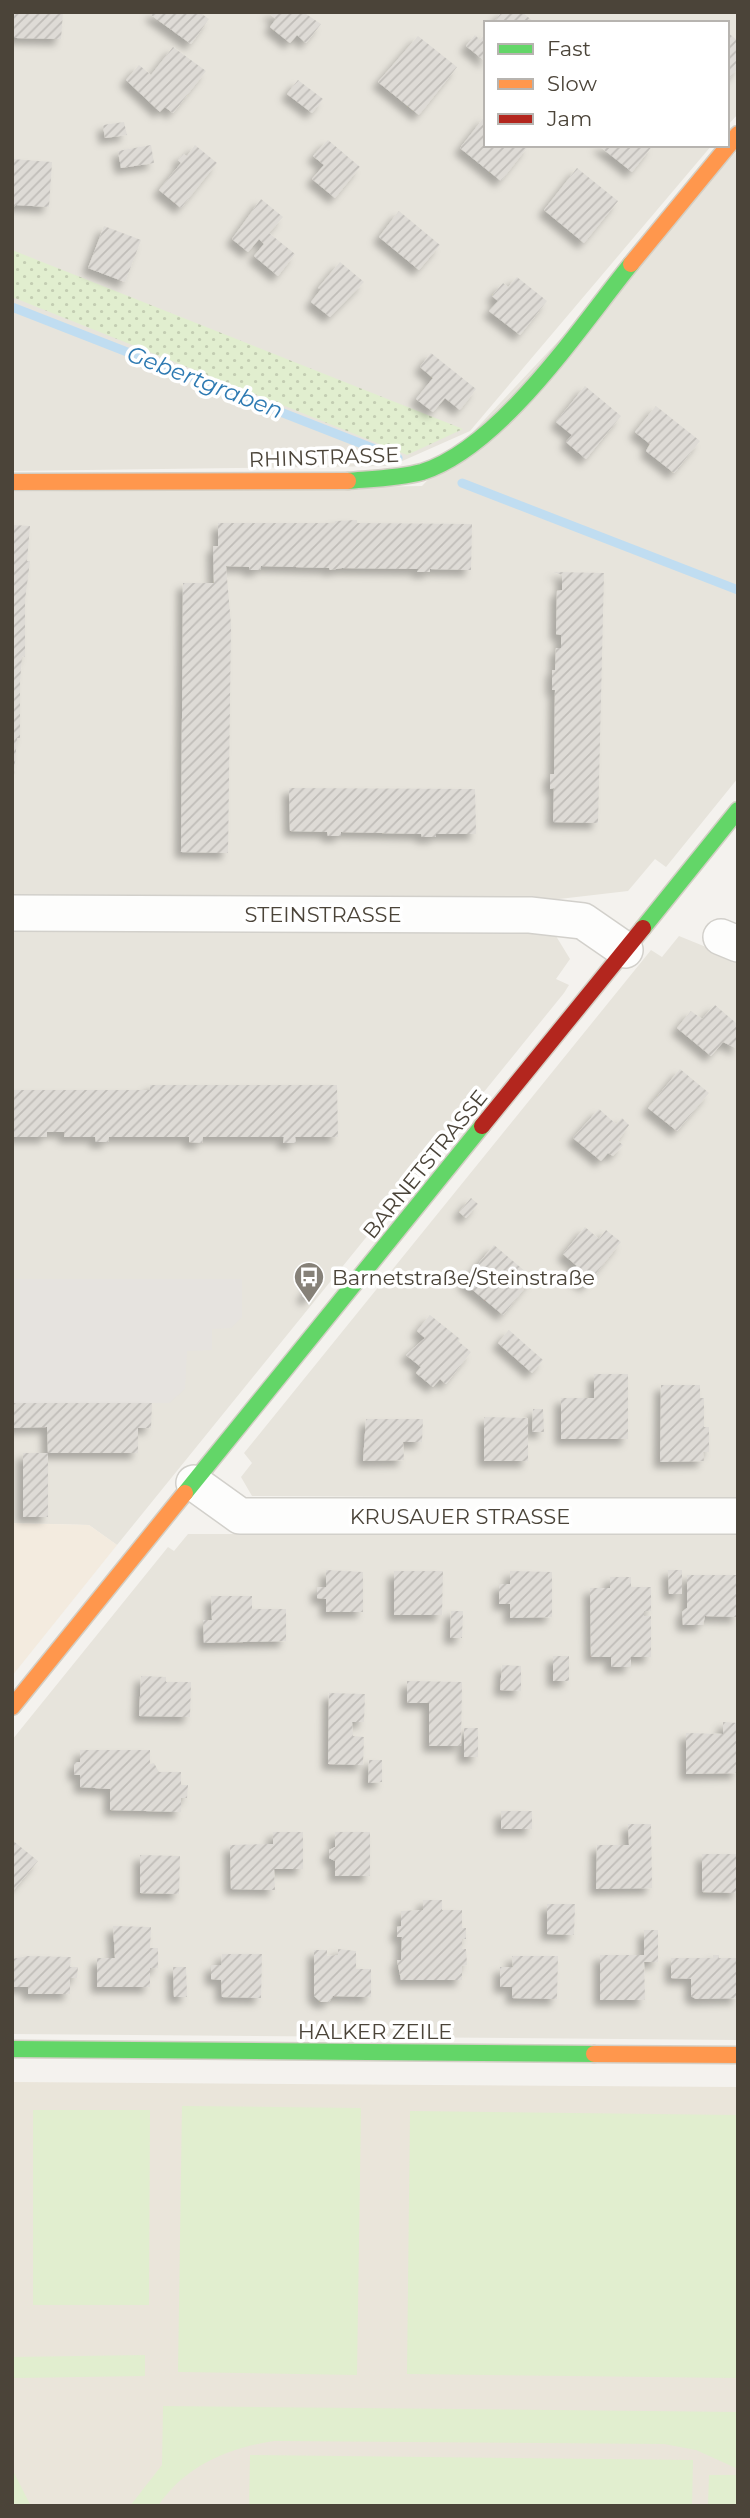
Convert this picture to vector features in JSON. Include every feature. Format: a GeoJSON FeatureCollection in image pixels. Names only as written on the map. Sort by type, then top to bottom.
{"type":"FeatureCollection","features":[{"type":"Feature","properties":{"kind":"street","name":"RHINSTRASSE"},"geometry":{"type":"LineString","coordinates":[[12,482],[350,481],[421,472],[458,455],[491,430],[533,384],[727,147]]}},
{"type":"Feature","properties":{"kind":"street","name":"BARNETSTRASSE"},"geometry":{"type":"LineString","coordinates":[[12,1707],[738,810]]}},
{"type":"Feature","properties":{"kind":"street","name":"STEINSTRASSE"},"geometry":{"type":"LineString","coordinates":[[12,913],[531,915],[583,922],[625,950]]}},
{"type":"Feature","properties":{"kind":"street","name":"KRUSAUER STRASSE"},"geometry":{"type":"LineString","coordinates":[[194,1483],[240,1516],[738,1516]]}},
{"type":"Feature","properties":{"kind":"street","name":"HALKER ZEILE"},"geometry":{"type":"LineString","coordinates":[[12,2049],[738,2055]]}},
{"type":"Feature","properties":{"kind":"shaded area"},"geometry":{"type":"Polygon","coordinates":[[[12,12],[738,12],[738,114],[729,124],[729,21],[484,21],[484,147],[710,147],[470,431],[391,466],[12,471],[12,12]]]}},
{"type":"Feature","properties":{"kind":"shaded area"},"geometry":{"type":"Polygon","coordinates":[[[738,150],[738,778],[666,867],[655,859],[628,891],[542,901],[12,900],[12,492],[422,486],[738,150]]]}},
{"type":"Feature","properties":{"kind":"shaded area"},"geometry":{"type":"Polygon","coordinates":[[[12,926],[533,927],[556,936],[570,959],[556,979],[569,985],[564,993],[117,1545],[89,1525],[12,1523],[12,926]]]}},
{"type":"Feature","properties":{"kind":"shaded area"},"geometry":{"type":"Polygon","coordinates":[[[679,936],[738,960],[738,1499],[252,1496],[241,1477],[252,1463],[244,1453],[651,950],[662,957],[679,936]]]}},
{"type":"Feature","properties":{"kind":"shaded area"},"geometry":{"type":"Polygon","coordinates":[[[12,1279],[242,1279],[242,1317],[231,1328],[212,1329],[212,1350],[187,1351],[185,1389],[169,1403],[12,1403],[12,1279]]]}},
{"type":"Feature","properties":{"kind":"shaded area"},"geometry":{"type":"Polygon","coordinates":[[[12,1523],[89,1525],[117,1545],[12,1676],[12,1523]]]}},
{"type":"Feature","properties":{"kind":"shaded area"},"geometry":{"type":"Polygon","coordinates":[[[738,1533],[738,2040],[12,2034],[12,1740],[168,1547],[174,1551],[188,1534],[738,1533]]]}},
{"type":"Feature","properties":{"kind":"shaded area"},"geometry":{"type":"Polygon","coordinates":[[[12,2082],[738,2087],[738,2506],[12,2506],[12,2082]]]}},
{"type":"Feature","properties":{"kind":"green space"},"geometry":{"type":"Polygon","coordinates":[[[12,250],[463,429],[407,455],[12,297],[12,250]]]}},
{"type":"Feature","properties":{"kind":"green space"},"geometry":{"type":"Polygon","coordinates":[[[182,2106],[361,2108],[357,2375],[178,2372],[182,2106]]]}},
{"type":"Feature","properties":{"kind":"green space"},"geometry":{"type":"Polygon","coordinates":[[[33,2110],[150,2110],[149,2305],[33,2305],[33,2110]]]}},
{"type":"Feature","properties":{"kind":"green space"},"geometry":{"type":"Polygon","coordinates":[[[410,2111],[738,2115],[738,2378],[407,2374],[410,2111]]]}},
{"type":"Feature","properties":{"kind":"green space"},"geometry":{"type":"Polygon","coordinates":[[[145,2355],[145,2376],[12,2378],[12,2357],[145,2355]]]}},
{"type":"Feature","properties":{"kind":"green space"},"geometry":{"type":"Polygon","coordinates":[[[163,2406],[738,2412],[738,2469],[696,2450],[664,2444],[274,2441],[240,2448],[209,2461],[181,2480],[158,2506],[130,2506],[162,2465],[163,2406]]]}},
{"type":"Feature","properties":{"kind":"green space"},"geometry":{"type":"Polygon","coordinates":[[[250,2455],[693,2460],[692,2506],[249,2506],[250,2455]]]}},
{"type":"Feature","properties":{"kind":"green space"},"geometry":{"type":"Polygon","coordinates":[[[12,2469],[31,2506],[12,2506],[12,2469]]]}},
{"type":"Feature","properties":{"kind":"green space"},"geometry":{"type":"Polygon","coordinates":[[[709,2475],[738,2475],[738,2506],[708,2506],[709,2475]]]}},
{"type":"Feature","properties":{"kind":"building"},"geometry":{"type":"Polygon","coordinates":[[[12,12],[63,12],[61,39],[16,38],[12,35],[12,12]]]}},
{"type":"Feature","properties":{"kind":"building"},"geometry":{"type":"Polygon","coordinates":[[[153,12],[199,12],[209,19],[191,44],[151,15],[153,12]]]}},
{"type":"Feature","properties":{"kind":"building"},"geometry":{"type":"Polygon","coordinates":[[[268,12],[303,12],[321,24],[306,43],[297,35],[290,43],[270,27],[276,19],[268,12]]]}},
{"type":"Feature","properties":{"kind":"building"},"geometry":{"type":"Polygon","coordinates":[[[502,12],[522,12],[533,21],[495,21],[502,12]]]}},
{"type":"Feature","properties":{"kind":"building"},"geometry":{"type":"Polygon","coordinates":[[[729,34],[738,41],[738,68],[729,79],[729,34]]]}},
{"type":"Feature","properties":{"kind":"building"},"geometry":{"type":"Polygon","coordinates":[[[475,35],[480,40],[484,35],[484,60],[466,46],[475,35]]]}},
{"type":"Feature","properties":{"kind":"building"},"geometry":{"type":"Polygon","coordinates":[[[418,36],[457,67],[419,115],[378,82],[418,36]]]}},
{"type":"Feature","properties":{"kind":"building"},"geometry":{"type":"Polygon","coordinates":[[[173,47],[206,71],[173,113],[165,107],[160,112],[126,80],[139,65],[151,75],[173,47]]]}},
{"type":"Feature","properties":{"kind":"building"},"geometry":{"type":"Polygon","coordinates":[[[298,80],[323,99],[312,113],[287,94],[298,80]]]}},
{"type":"Feature","properties":{"kind":"building"},"geometry":{"type":"Polygon","coordinates":[[[484,118],[484,147],[527,147],[501,181],[460,148],[484,118]]]}},
{"type":"Feature","properties":{"kind":"building"},"geometry":{"type":"Polygon","coordinates":[[[124,122],[127,135],[105,138],[103,125],[124,122]]]}},
{"type":"Feature","properties":{"kind":"building"},"geometry":{"type":"Polygon","coordinates":[[[328,140],[360,167],[335,198],[312,179],[324,165],[313,156],[328,140]]]}},
{"type":"Feature","properties":{"kind":"building"},"geometry":{"type":"Polygon","coordinates":[[[151,145],[154,163],[121,168],[118,151],[151,145]]]}},
{"type":"Feature","properties":{"kind":"building"},"geometry":{"type":"Polygon","coordinates":[[[195,145],[217,163],[181,208],[159,190],[181,163],[178,160],[183,154],[187,156],[195,145]]]}},
{"type":"Feature","properties":{"kind":"building"},"geometry":{"type":"Polygon","coordinates":[[[601,147],[651,147],[632,172],[601,147]]]}},
{"type":"Feature","properties":{"kind":"building"},"geometry":{"type":"Polygon","coordinates":[[[12,159],[52,162],[49,207],[16,205],[12,208],[12,159]]]}},
{"type":"Feature","properties":{"kind":"building"},"geometry":{"type":"Polygon","coordinates":[[[577,168],[618,201],[584,243],[544,210],[577,168]]]}},
{"type":"Feature","properties":{"kind":"building"},"geometry":{"type":"Polygon","coordinates":[[[261,199],[283,217],[269,233],[295,254],[278,276],[254,256],[264,244],[259,239],[248,252],[232,239],[261,199]]]}},
{"type":"Feature","properties":{"kind":"building"},"geometry":{"type":"Polygon","coordinates":[[[399,211],[440,245],[419,270],[379,237],[399,211]]]}},
{"type":"Feature","properties":{"kind":"building"},"geometry":{"type":"Polygon","coordinates":[[[104,226],[141,240],[125,282],[88,268],[104,226]]]}},
{"type":"Feature","properties":{"kind":"building"},"geometry":{"type":"Polygon","coordinates":[[[340,262],[364,282],[330,317],[311,302],[321,289],[318,288],[340,262]]]}},
{"type":"Feature","properties":{"kind":"building"},"geometry":{"type":"Polygon","coordinates":[[[517,277],[547,301],[520,335],[489,311],[498,301],[492,296],[503,283],[508,287],[517,277]]]}},
{"type":"Feature","properties":{"kind":"building"},"geometry":{"type":"Polygon","coordinates":[[[431,353],[476,389],[460,410],[445,398],[433,412],[416,399],[433,378],[420,367],[431,353]]]}},
{"type":"Feature","properties":{"kind":"building"},"geometry":{"type":"Polygon","coordinates":[[[585,386],[621,416],[586,459],[566,442],[572,435],[556,422],[585,386]]]}},
{"type":"Feature","properties":{"kind":"building"},"geometry":{"type":"Polygon","coordinates":[[[656,406],[700,441],[674,473],[646,451],[650,444],[635,432],[656,406]]]}},
{"type":"Feature","properties":{"kind":"building"},"geometry":{"type":"Polygon","coordinates":[[[357,520],[357,523],[472,524],[471,570],[430,569],[430,572],[417,572],[419,569],[330,570],[261,566],[260,570],[249,570],[249,567],[226,566],[231,625],[228,853],[181,852],[183,583],[214,583],[213,546],[218,546],[218,523],[335,523],[357,520]]]}},
{"type":"Feature","properties":{"kind":"building"},"geometry":{"type":"Polygon","coordinates":[[[12,525],[30,526],[27,561],[30,561],[25,600],[25,657],[22,656],[20,682],[20,738],[17,738],[14,776],[12,525]]]}},
{"type":"Feature","properties":{"kind":"building"},"geometry":{"type":"Polygon","coordinates":[[[553,572],[604,573],[598,823],[553,822],[554,788],[550,789],[550,774],[554,774],[555,690],[552,690],[552,670],[555,670],[556,648],[561,648],[561,635],[556,634],[557,591],[562,590],[562,575],[553,572]]]}},
{"type":"Feature","properties":{"kind":"building"},"geometry":{"type":"Polygon","coordinates":[[[289,788],[475,789],[476,834],[436,834],[436,837],[422,837],[421,834],[341,832],[341,836],[328,836],[327,832],[290,831],[289,788]]]}},
{"type":"Feature","properties":{"kind":"building"},"geometry":{"type":"Polygon","coordinates":[[[715,1005],[736,1023],[738,1021],[738,1049],[723,1042],[711,1056],[677,1028],[691,1011],[702,1019],[715,1005]]]}},
{"type":"Feature","properties":{"kind":"building"},"geometry":{"type":"Polygon","coordinates":[[[680,1069],[709,1093],[677,1131],[648,1108],[680,1069]]]}},
{"type":"Feature","properties":{"kind":"building"},"geometry":{"type":"Polygon","coordinates":[[[150,1085],[337,1085],[338,1137],[295,1137],[296,1143],[283,1143],[284,1137],[203,1137],[202,1143],[189,1142],[189,1137],[109,1137],[108,1142],[96,1142],[95,1137],[64,1137],[65,1132],[47,1132],[47,1137],[12,1137],[12,1090],[150,1090],[150,1085]]]}},
{"type":"Feature","properties":{"kind":"building"},"geometry":{"type":"Polygon","coordinates":[[[599,1109],[616,1124],[622,1118],[629,1125],[618,1141],[623,1145],[613,1156],[608,1153],[601,1161],[573,1138],[599,1109]]]}},
{"type":"Feature","properties":{"kind":"building"},"geometry":{"type":"Polygon","coordinates":[[[471,1198],[478,1204],[466,1218],[459,1212],[471,1198]]]}},
{"type":"Feature","properties":{"kind":"building"},"geometry":{"type":"Polygon","coordinates":[[[585,1227],[599,1239],[606,1230],[621,1242],[586,1286],[570,1273],[577,1266],[563,1254],[585,1227]]]}},
{"type":"Feature","properties":{"kind":"building"},"geometry":{"type":"Polygon","coordinates":[[[494,1245],[533,1278],[503,1315],[463,1282],[494,1245]]]}},
{"type":"Feature","properties":{"kind":"building"},"geometry":{"type":"Polygon","coordinates":[[[313,1281],[319,1286],[308,1300],[302,1296],[313,1281]]]}},
{"type":"Feature","properties":{"kind":"building"},"geometry":{"type":"Polygon","coordinates":[[[430,1315],[460,1339],[458,1341],[471,1352],[446,1384],[440,1379],[433,1387],[416,1373],[421,1367],[406,1355],[425,1338],[417,1331],[430,1315]]]}},
{"type":"Feature","properties":{"kind":"building"},"geometry":{"type":"Polygon","coordinates":[[[509,1330],[543,1360],[532,1373],[498,1343],[509,1330]]]}},
{"type":"Feature","properties":{"kind":"building"},"geometry":{"type":"Polygon","coordinates":[[[594,1374],[628,1374],[628,1439],[561,1439],[561,1398],[594,1398],[594,1374]]]}},
{"type":"Feature","properties":{"kind":"building"},"geometry":{"type":"Polygon","coordinates":[[[661,1385],[700,1385],[700,1398],[704,1398],[704,1427],[709,1427],[709,1452],[703,1452],[704,1461],[660,1462],[661,1385]]]}},
{"type":"Feature","properties":{"kind":"building"},"geometry":{"type":"Polygon","coordinates":[[[12,1403],[152,1403],[151,1428],[138,1428],[138,1453],[48,1453],[47,1427],[12,1428],[12,1403]]]}},
{"type":"Feature","properties":{"kind":"building"},"geometry":{"type":"Polygon","coordinates":[[[533,1409],[543,1409],[544,1432],[532,1432],[533,1409]]]}},
{"type":"Feature","properties":{"kind":"building"},"geometry":{"type":"Polygon","coordinates":[[[484,1417],[528,1418],[528,1461],[484,1461],[484,1417]]]}},
{"type":"Feature","properties":{"kind":"building"},"geometry":{"type":"Polygon","coordinates":[[[366,1419],[423,1419],[422,1442],[403,1442],[404,1460],[363,1461],[366,1419]]]}},
{"type":"Feature","properties":{"kind":"building"},"geometry":{"type":"Polygon","coordinates":[[[23,1453],[48,1453],[48,1517],[23,1517],[23,1453]]]}},
{"type":"Feature","properties":{"kind":"building"},"geometry":{"type":"Polygon","coordinates":[[[326,1570],[363,1572],[363,1612],[326,1612],[326,1599],[317,1598],[317,1587],[326,1587],[326,1570]]]}},
{"type":"Feature","properties":{"kind":"building"},"geometry":{"type":"Polygon","coordinates":[[[668,1570],[682,1570],[682,1594],[669,1594],[668,1570]]]}},
{"type":"Feature","properties":{"kind":"building"},"geometry":{"type":"Polygon","coordinates":[[[394,1571],[443,1571],[442,1615],[394,1615],[394,1571]]]}},
{"type":"Feature","properties":{"kind":"building"},"geometry":{"type":"Polygon","coordinates":[[[510,1571],[552,1572],[552,1617],[510,1618],[510,1604],[499,1604],[499,1584],[510,1584],[510,1571]]]}},
{"type":"Feature","properties":{"kind":"building"},"geometry":{"type":"Polygon","coordinates":[[[687,1575],[738,1575],[738,1617],[705,1616],[703,1625],[683,1625],[682,1612],[687,1608],[687,1575]]]}},
{"type":"Feature","properties":{"kind":"building"},"geometry":{"type":"Polygon","coordinates":[[[610,1577],[631,1577],[631,1587],[651,1587],[651,1611],[644,1611],[644,1616],[651,1616],[651,1657],[631,1657],[631,1667],[611,1667],[611,1657],[591,1657],[590,1588],[610,1588],[610,1577]]]}},
{"type":"Feature","properties":{"kind":"building"},"geometry":{"type":"Polygon","coordinates":[[[211,1596],[252,1596],[252,1609],[286,1609],[286,1641],[204,1643],[203,1620],[212,1620],[211,1596]]]}},
{"type":"Feature","properties":{"kind":"building"},"geometry":{"type":"Polygon","coordinates":[[[451,1611],[463,1611],[462,1638],[450,1638],[451,1611]]]}},
{"type":"Feature","properties":{"kind":"building"},"geometry":{"type":"Polygon","coordinates":[[[553,1656],[569,1656],[569,1681],[553,1681],[553,1656]]]}},
{"type":"Feature","properties":{"kind":"building"},"geometry":{"type":"Polygon","coordinates":[[[502,1665],[521,1666],[521,1691],[500,1690],[502,1665]]]}},
{"type":"Feature","properties":{"kind":"building"},"geometry":{"type":"Polygon","coordinates":[[[141,1676],[166,1677],[166,1682],[191,1682],[190,1717],[139,1716],[141,1676]]]}},
{"type":"Feature","properties":{"kind":"building"},"geometry":{"type":"Polygon","coordinates":[[[407,1681],[462,1682],[461,1746],[429,1746],[429,1703],[407,1703],[407,1681]]]}},
{"type":"Feature","properties":{"kind":"building"},"geometry":{"type":"Polygon","coordinates":[[[329,1693],[365,1694],[364,1722],[352,1722],[353,1736],[364,1737],[363,1765],[328,1764],[329,1693]]]}},
{"type":"Feature","properties":{"kind":"building"},"geometry":{"type":"Polygon","coordinates":[[[723,1722],[738,1723],[738,1773],[686,1774],[686,1733],[723,1734],[723,1722]]]}},
{"type":"Feature","properties":{"kind":"building"},"geometry":{"type":"Polygon","coordinates":[[[464,1728],[478,1728],[478,1757],[464,1757],[464,1728]]]}},
{"type":"Feature","properties":{"kind":"building"},"geometry":{"type":"Polygon","coordinates":[[[80,1750],[150,1750],[150,1764],[154,1763],[159,1772],[181,1772],[181,1785],[188,1785],[187,1798],[181,1798],[181,1812],[110,1810],[110,1789],[80,1787],[80,1775],[74,1775],[74,1762],[80,1762],[80,1750]]]}},
{"type":"Feature","properties":{"kind":"building"},"geometry":{"type":"Polygon","coordinates":[[[369,1760],[382,1760],[382,1782],[368,1783],[369,1760]]]}},
{"type":"Feature","properties":{"kind":"building"},"geometry":{"type":"Polygon","coordinates":[[[501,1811],[532,1811],[532,1829],[501,1829],[501,1811]]]}},
{"type":"Feature","properties":{"kind":"building"},"geometry":{"type":"Polygon","coordinates":[[[628,1824],[651,1824],[652,1888],[596,1889],[597,1845],[629,1845],[628,1824]]]}},
{"type":"Feature","properties":{"kind":"building"},"geometry":{"type":"Polygon","coordinates":[[[273,1832],[303,1832],[303,1869],[274,1869],[275,1890],[231,1889],[230,1845],[273,1844],[273,1832]]]}},
{"type":"Feature","properties":{"kind":"building"},"geometry":{"type":"Polygon","coordinates":[[[335,1832],[370,1832],[370,1876],[335,1876],[335,1861],[329,1858],[329,1850],[335,1847],[335,1832]]]}},
{"type":"Feature","properties":{"kind":"building"},"geometry":{"type":"Polygon","coordinates":[[[12,1840],[38,1861],[12,1892],[12,1840]]]}},
{"type":"Feature","properties":{"kind":"building"},"geometry":{"type":"Polygon","coordinates":[[[702,1854],[738,1854],[738,1893],[702,1892],[702,1854]]]}},
{"type":"Feature","properties":{"kind":"building"},"geometry":{"type":"Polygon","coordinates":[[[140,1855],[180,1856],[179,1894],[140,1893],[140,1855]]]}},
{"type":"Feature","properties":{"kind":"building"},"geometry":{"type":"Polygon","coordinates":[[[423,1900],[442,1900],[442,1910],[462,1910],[462,1928],[466,1928],[466,1939],[462,1939],[462,1949],[466,1949],[467,1965],[462,1966],[462,1980],[401,1980],[397,1960],[401,1960],[402,1937],[397,1937],[397,1927],[401,1926],[401,1911],[423,1910],[423,1900]]]}},
{"type":"Feature","properties":{"kind":"building"},"geometry":{"type":"Polygon","coordinates":[[[547,1904],[575,1904],[574,1935],[547,1934],[547,1904]]]}},
{"type":"Feature","properties":{"kind":"building"},"geometry":{"type":"Polygon","coordinates":[[[113,1926],[151,1927],[150,1948],[158,1948],[158,1968],[150,1968],[150,1987],[97,1987],[97,1958],[115,1958],[113,1926]]]}},
{"type":"Feature","properties":{"kind":"building"},"geometry":{"type":"Polygon","coordinates":[[[644,1930],[658,1930],[658,1962],[644,1962],[645,2000],[600,2000],[600,1955],[644,1955],[644,1930]]]}},
{"type":"Feature","properties":{"kind":"building"},"geometry":{"type":"Polygon","coordinates":[[[338,1949],[356,1951],[356,1969],[371,1969],[371,1997],[333,1996],[329,2002],[321,2002],[314,1996],[314,1950],[327,1950],[327,1956],[338,1955],[338,1949]]]}},
{"type":"Feature","properties":{"kind":"building"},"geometry":{"type":"Polygon","coordinates":[[[222,1954],[262,1954],[261,1998],[222,1997],[221,1980],[211,1979],[211,1965],[221,1965],[222,1954]]]}},
{"type":"Feature","properties":{"kind":"building"},"geometry":{"type":"Polygon","coordinates":[[[713,1955],[719,1955],[719,1958],[738,1958],[738,1998],[696,1999],[691,1996],[691,1979],[671,1978],[671,1958],[713,1958],[713,1955]]]}},
{"type":"Feature","properties":{"kind":"building"},"geometry":{"type":"Polygon","coordinates":[[[28,1956],[71,1957],[70,1967],[78,1967],[77,1978],[70,1978],[70,1994],[28,1994],[28,1987],[12,1987],[12,1959],[28,1956]]]}},
{"type":"Feature","properties":{"kind":"building"},"geometry":{"type":"Polygon","coordinates":[[[512,1956],[558,1956],[557,1999],[512,1998],[512,1987],[500,1987],[500,1967],[513,1967],[512,1956]]]}},
{"type":"Feature","properties":{"kind":"building"},"geometry":{"type":"Polygon","coordinates":[[[173,1967],[186,1967],[187,1997],[174,1997],[173,1967]]]}},
{"type":"Feature","properties":{"kind":"waterway","name":"Gebertgraben"},"geometry":{"type":"LineString","coordinates":[[12,307],[398,458]]}},
{"type":"Feature","properties":{"kind":"waterway","name":"Gebertgraben"},"geometry":{"type":"LineString","coordinates":[[462,483],[738,590]]}},
{"type":"Feature","properties":{"kind":"traffic: fast"},"geometry":{"type":"LineString","coordinates":[[348,481],[422,472],[452,459],[481,438],[537,383],[631,264]]}},
{"type":"Feature","properties":{"kind":"traffic: fast"},"geometry":{"type":"LineString","coordinates":[[643,928],[738,810]]}},
{"type":"Feature","properties":{"kind":"traffic: fast"},"geometry":{"type":"LineString","coordinates":[[185,1493],[482,1126]]}},
{"type":"Feature","properties":{"kind":"traffic: fast"},"geometry":{"type":"LineString","coordinates":[[12,2049],[594,2054]]}},
{"type":"Feature","properties":{"kind":"traffic: slow"},"geometry":{"type":"LineString","coordinates":[[729,145],[738,134]]}},
{"type":"Feature","properties":{"kind":"traffic: slow"},"geometry":{"type":"LineString","coordinates":[[631,264],[727,147]]}},
{"type":"Feature","properties":{"kind":"traffic: slow"},"geometry":{"type":"LineString","coordinates":[[12,482],[348,481]]}},
{"type":"Feature","properties":{"kind":"traffic: slow"},"geometry":{"type":"LineString","coordinates":[[12,1707],[185,1493]]}},
{"type":"Feature","properties":{"kind":"traffic: slow"},"geometry":{"type":"LineString","coordinates":[[594,2054],[738,2055]]}},
{"type":"Feature","properties":{"kind":"traffic: jam"},"geometry":{"type":"LineString","coordinates":[[482,1126],[643,928]]}},
{"type":"Feature","properties":{"kind":"place","name":"Barnetstraße/Steinstraße"},"geometry":{"type":"Point","coordinates":[309,1304]}}]}
